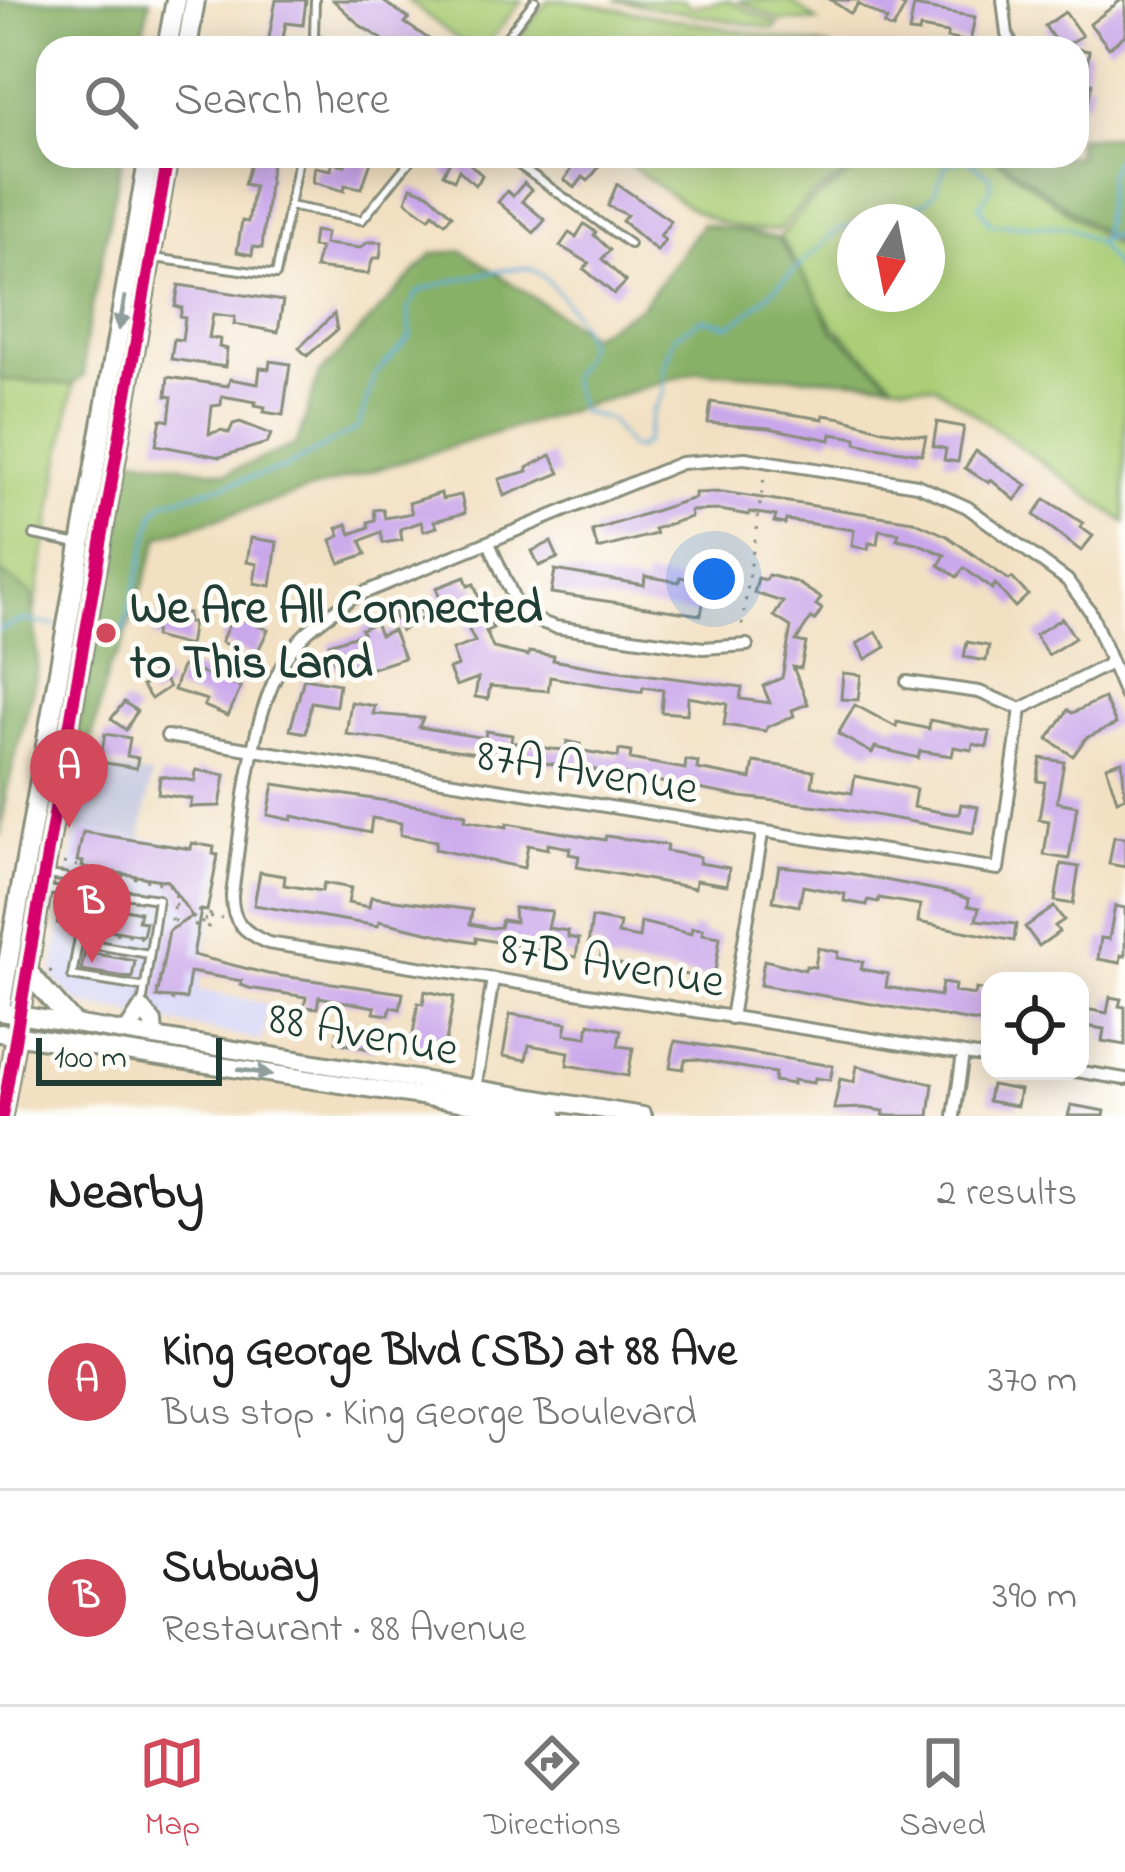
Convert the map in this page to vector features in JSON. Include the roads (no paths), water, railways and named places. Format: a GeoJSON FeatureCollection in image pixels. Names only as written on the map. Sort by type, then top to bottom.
{"type":"FeatureCollection","features":[{"type":"Feature","properties":{"kind":"main road"},"geometry":{"type":"LineString","coordinates":[[169,36],[176,0]]}},
{"type":"Feature","properties":{"kind":"main road"},"geometry":{"type":"LineString","coordinates":[[189,36],[195,0]]}},
{"type":"Feature","properties":{"kind":"main road"},"geometry":{"type":"LineString","coordinates":[[2,1116],[11,969],[115,408],[141,256],[148,168]]}},
{"type":"Feature","properties":{"kind":"main road"},"geometry":{"type":"LineString","coordinates":[[141,256],[165,168]]}},
{"type":"Feature","properties":{"kind":"main road"},"geometry":{"type":"LineString","coordinates":[[82,594],[82,544],[115,408]]}},
{"type":"Feature","properties":{"kind":"main road"},"geometry":{"type":"LineString","coordinates":[[11,969],[42,882],[71,661]]}},
{"type":"Feature","properties":{"kind":"main road"},"geometry":{"type":"LineString","coordinates":[[11,969],[73,1023]]}},
{"type":"Feature","properties":{"kind":"main road"},"geometry":{"type":"LineString","coordinates":[[127,1032],[142,1010],[153,1022],[154,1036]]}},
{"type":"Feature","properties":{"kind":"main road","name":"88 Avenue"},"geometry":{"type":"LineString","coordinates":[[6,1012],[154,1036],[473,1103],[643,1116]]}},
{"type":"Feature","properties":{"kind":"main road","name":"88 Avenue"},"geometry":{"type":"LineString","coordinates":[[8,1034],[554,1116]]}},
{"type":"Feature","properties":{"kind":"street"},"geometry":{"type":"LineString","coordinates":[[1003,0],[1007,36]]}},
{"type":"Feature","properties":{"kind":"street"},"geometry":{"type":"LineString","coordinates":[[254,751],[261,712],[276,674],[305,633],[351,598],[681,464],[745,458],[917,485],[967,507],[1067,580],[1090,611],[1125,695]]}},
{"type":"Feature","properties":{"kind":"street"},"geometry":{"type":"LineString","coordinates":[[489,543],[514,602],[530,618],[556,627],[703,648],[747,645]]}},
{"type":"Feature","properties":{"kind":"street"},"geometry":{"type":"LineString","coordinates":[[907,682],[979,692],[1021,709],[1111,663]]}},
{"type":"Feature","properties":{"kind":"street","name":"87A Avenue"},"geometry":{"type":"LineString","coordinates":[[167,736],[998,869],[1021,709]]}},
{"type":"Feature","properties":{"kind":"street","name":"87B Avenue"},"geometry":{"type":"LineString","coordinates":[[254,751],[229,918],[268,943],[981,1057]]}},
{"type":"Feature","properties":{"kind":"street"},"geometry":{"type":"LineString","coordinates":[[731,1018],[762,833]]}},
{"type":"Feature","properties":{"kind":"street"},"geometry":{"type":"LineString","coordinates":[[473,1103],[493,979]]}},
{"type":"Feature","properties":{"kind":"street"},"geometry":{"type":"LineString","coordinates":[[954,1116],[963,1054]]}},
{"type":"Feature","properties":{"kind":"street"},"geometry":{"type":"LineString","coordinates":[[1089,1073],[1125,1078]]}},
{"type":"Feature","properties":{"kind":"lane"},"geometry":{"type":"LineString","coordinates":[[315,0],[315,36]]}},
{"type":"Feature","properties":{"kind":"lane"},"geometry":{"type":"LineString","coordinates":[[507,36],[535,0]]}},
{"type":"Feature","properties":{"kind":"lane"},"geometry":{"type":"LineString","coordinates":[[141,256],[277,275],[296,168]]}},
{"type":"Feature","properties":{"kind":"lane"},"geometry":{"type":"LineString","coordinates":[[289,206],[362,220],[404,168]]}},
{"type":"Feature","properties":{"kind":"lane"},"geometry":{"type":"LineString","coordinates":[[523,168],[630,244]]}},
{"type":"Feature","properties":{"kind":"lane"},"geometry":{"type":"LineString","coordinates":[[34,535],[82,544]]}},
{"type":"Feature","properties":{"kind":"lane"},"geometry":{"type":"LineString","coordinates":[[42,882],[64,878],[75,886],[158,899],[142,1010]]}},
{"type":"Feature","properties":{"kind":"lane"},"geometry":{"type":"LineString","coordinates":[[42,882],[62,892],[75,886]]}},
{"type":"Feature","properties":{"kind":"lane"},"geometry":{"type":"LineString","coordinates":[[88,888],[73,976],[142,987]]}},
{"type":"Feature","properties":{"kind":"lane"},"geometry":{"type":"LineString","coordinates":[[79,942],[149,954]]}},
{"type":"Feature","properties":{"kind":"waterway"},"geometry":{"type":"LineString","coordinates":[[1102,238],[1109,171],[1125,142]]}},
{"type":"Feature","properties":{"kind":"waterway"},"geometry":{"type":"LineString","coordinates":[[922,204],[934,194],[945,168]]}},
{"type":"Feature","properties":{"kind":"waterway"},"geometry":{"type":"LineString","coordinates":[[979,168],[991,177],[991,188],[980,206],[990,224],[1069,227],[1095,242],[1125,231]]}},
{"type":"Feature","properties":{"kind":"waterway"},"geometry":{"type":"LineString","coordinates":[[96,633],[124,631],[155,512],[163,502],[283,469],[358,428],[375,375],[411,336],[408,310],[418,292],[508,269],[538,273],[565,302],[585,336],[584,353],[570,378],[580,412],[609,419],[629,447],[636,449],[646,442],[653,411],[664,393],[664,368],[674,336],[703,319],[730,325],[745,316],[837,231]]}},
{"type":"Feature","properties":{"kind":"waterway"},"geometry":{"type":"LineString","coordinates":[[1097,243],[1125,287]]}},
{"type":"Feature","properties":{"kind":"waterway"},"geometry":{"type":"LineString","coordinates":[[0,630],[23,620],[57,626]]}},
{"type":"Feature","properties":{"kind":"place","name":"We Are All Connected to This Land"},"geometry":{"type":"Point","coordinates":[106,633]}},
{"type":"Feature","properties":{"kind":"place","name":"King George Blvd (SB) at 88 Ave"},"geometry":{"type":"Point","coordinates":[69,828]}},
{"type":"Feature","properties":{"kind":"place","name":"Subway"},"geometry":{"type":"Point","coordinates":[92,963]}}]}
